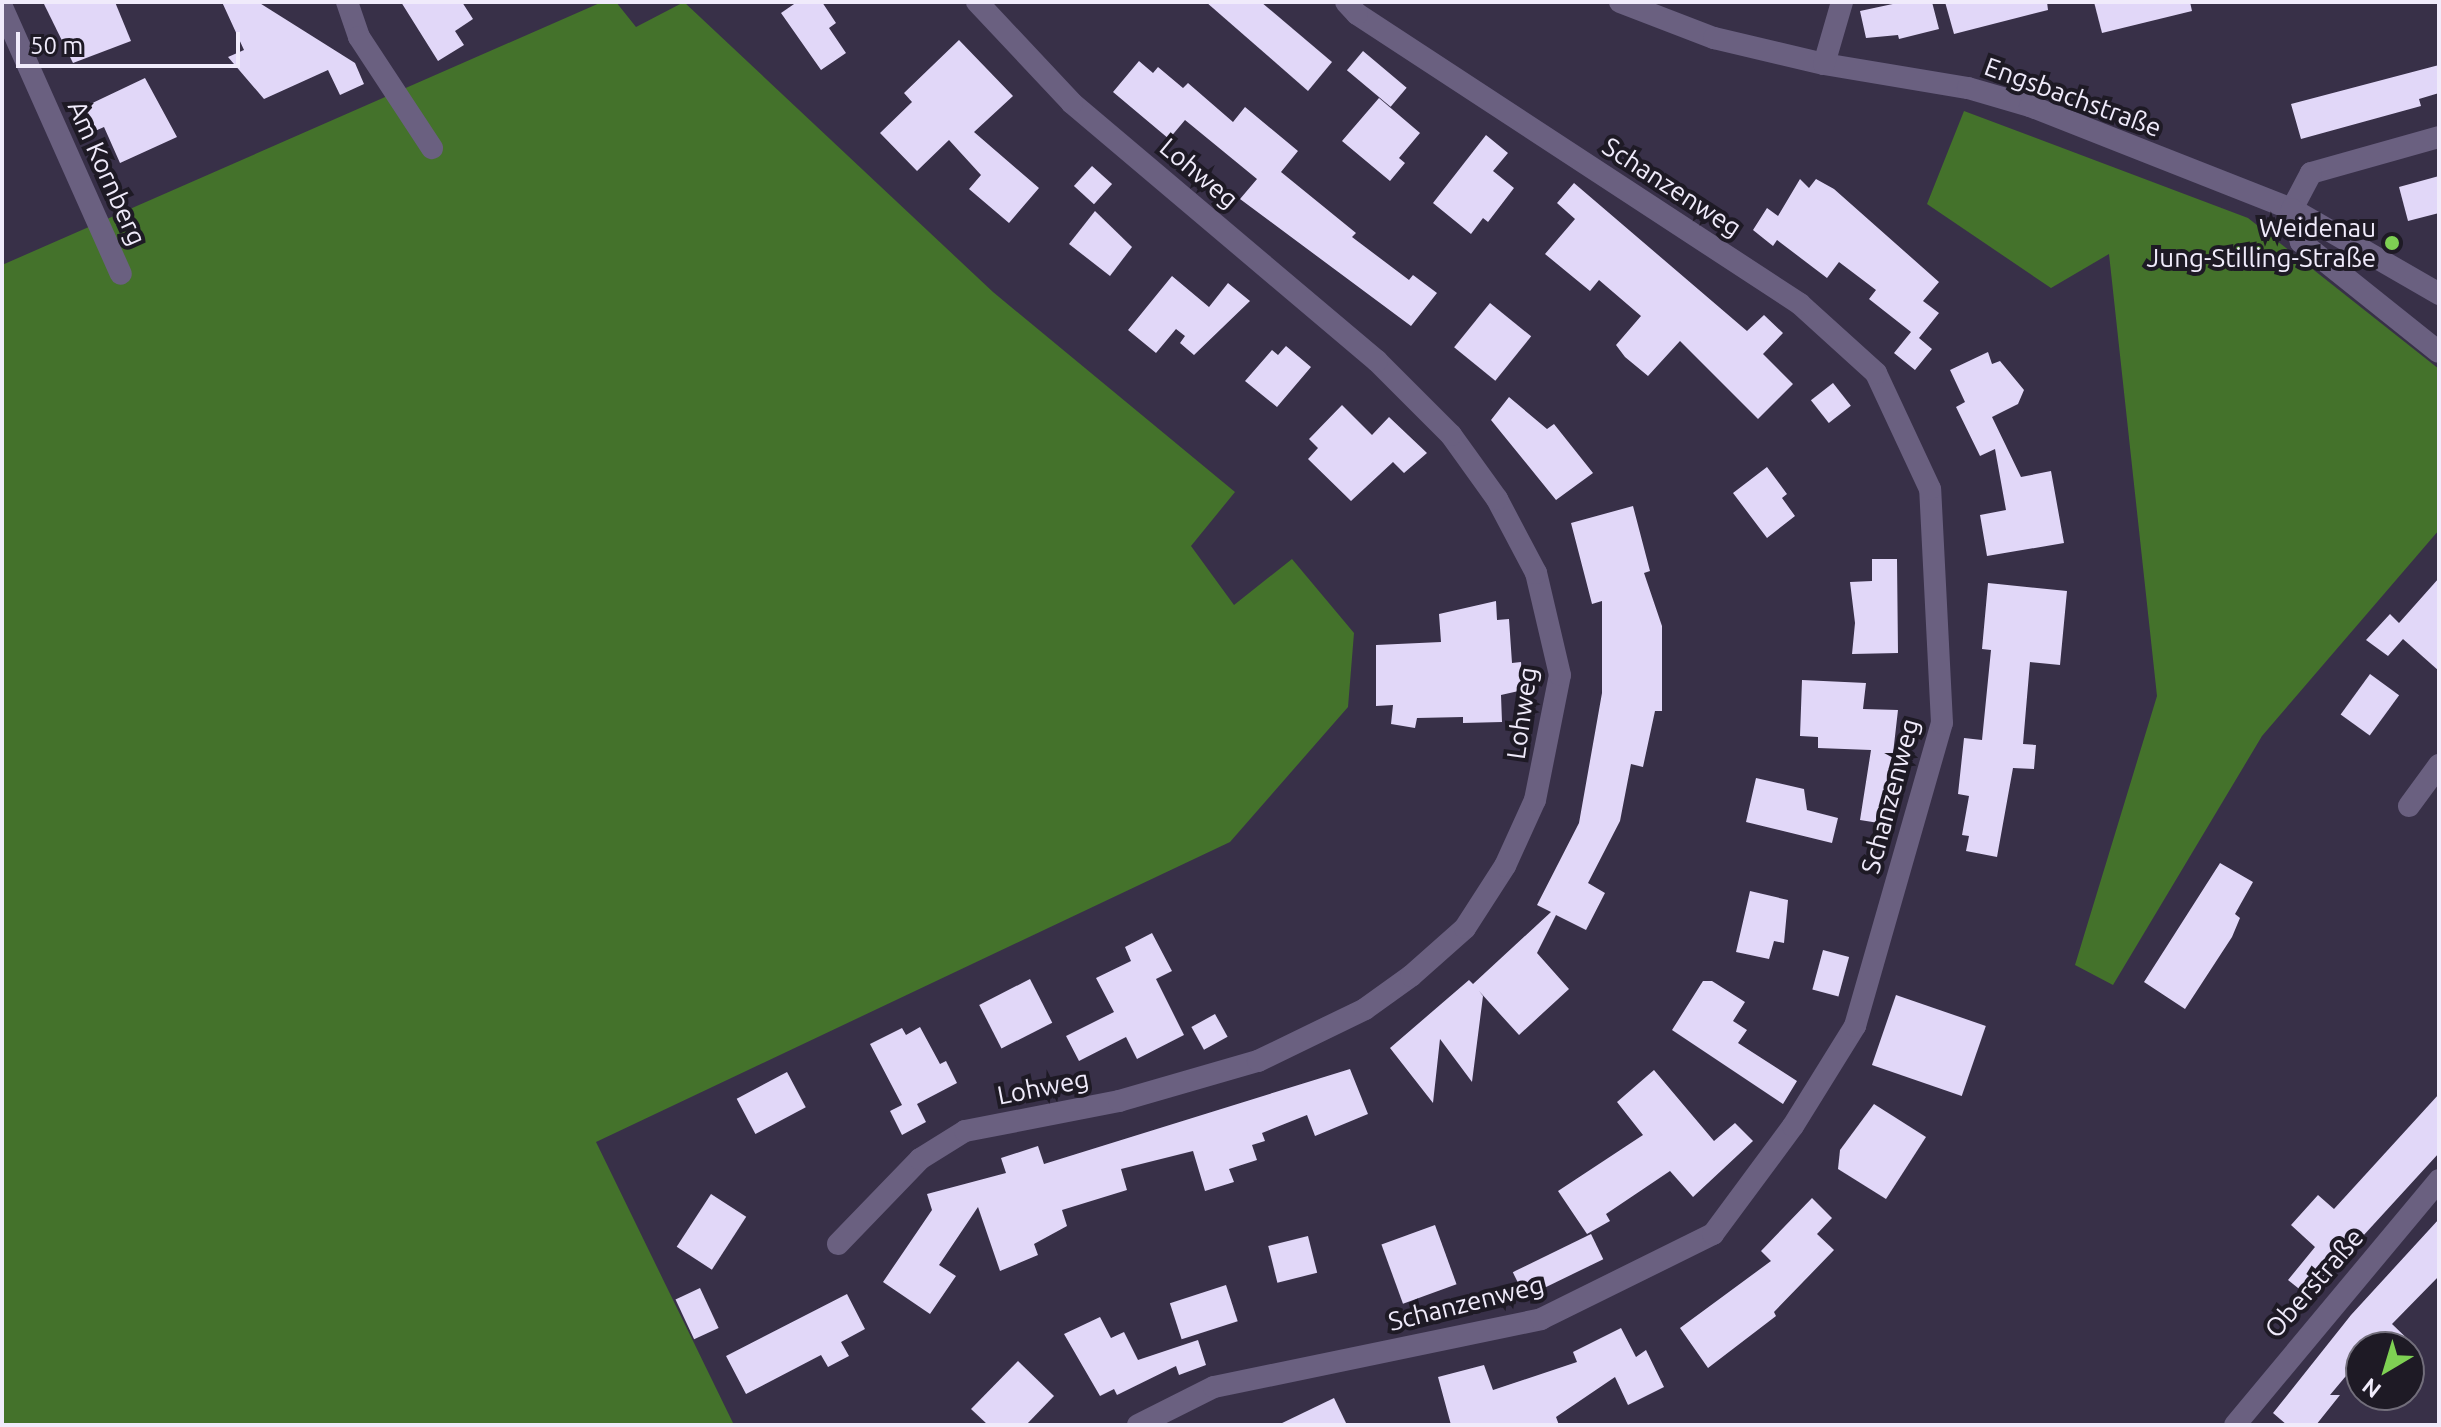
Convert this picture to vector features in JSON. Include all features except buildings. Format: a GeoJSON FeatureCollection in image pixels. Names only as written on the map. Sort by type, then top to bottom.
{"type":"FeatureCollection","features":[{"type":"Feature","properties":{"kind":"street"},"geometry":{"type":"LineString","coordinates":[[347,2],[359,37],[432,148]]}},
{"type":"Feature","properties":{"kind":"street","name":"Lohweg"},"geometry":{"type":"LineString","coordinates":[[838,1244],[920,1159],[965,1131],[1119,1101],[1258,1061],[1365,1009],[1411,976],[1465,928],[1505,866],[1535,800],[1560,675],[1536,573],[1497,499],[1451,435],[1377,361],[1072,103],[977,2]]}},
{"type":"Feature","properties":{"kind":"street","name":"Schanzenweg"},"geometry":{"type":"LineString","coordinates":[[1138,1425],[1214,1387],[1541,1319],[1713,1234],[1793,1126],[1855,1026],[1942,723],[1930,489],[1876,373],[1800,304],[1357,14],[1346,2]]}},
{"type":"Feature","properties":{"kind":"street","name":"Engsbachstraße"},"geometry":{"type":"LineString","coordinates":[[1620,2],[1714,38],[1824,64],[1968,88],[2030,106],[2292,209],[2439,294]]}},
{"type":"Feature","properties":{"kind":"street"},"geometry":{"type":"LineString","coordinates":[[1824,64],[1842,2]]}},
{"type":"Feature","properties":{"kind":"street","name":"Am Kornberg"},"geometry":{"type":"LineString","coordinates":[[2,7],[121,274]]}},
{"type":"Feature","properties":{"kind":"street"},"geometry":{"type":"LineString","coordinates":[[2439,137],[2311,173],[2292,209],[2301,242],[2439,352]]}},
{"type":"Feature","properties":{"kind":"street"},"geometry":{"type":"LineString","coordinates":[[2409,806],[2439,765]]}},
{"type":"Feature","properties":{"kind":"street","name":"Oberstraße"},"geometry":{"type":"LineString","coordinates":[[2235,1425],[2439,1180]]}},
{"type":"Feature","properties":{"kind":"green space"},"geometry":{"type":"Polygon","coordinates":[[[602,2],[616,2],[636,27],[684,2],[993,292],[1235,492],[1191,546],[1234,605],[1292,559],[1354,633],[1348,707],[1230,842],[596,1142],[734,1425],[2,1425],[2,265],[602,2]]]}},
{"type":"Feature","properties":{"kind":"green space"},"geometry":{"type":"Polygon","coordinates":[[[1964,111],[2248,218],[2439,369],[2439,530],[2262,736],[2113,985],[2075,965],[2157,696],[2109,254],[2051,288],[1927,204],[1964,111]]]}},
{"type":"Feature","properties":{"kind":"place","name":"Weidenau Jung-Stilling-Straße"},"geometry":{"type":"Point","coordinates":[2392,243]}}]}
